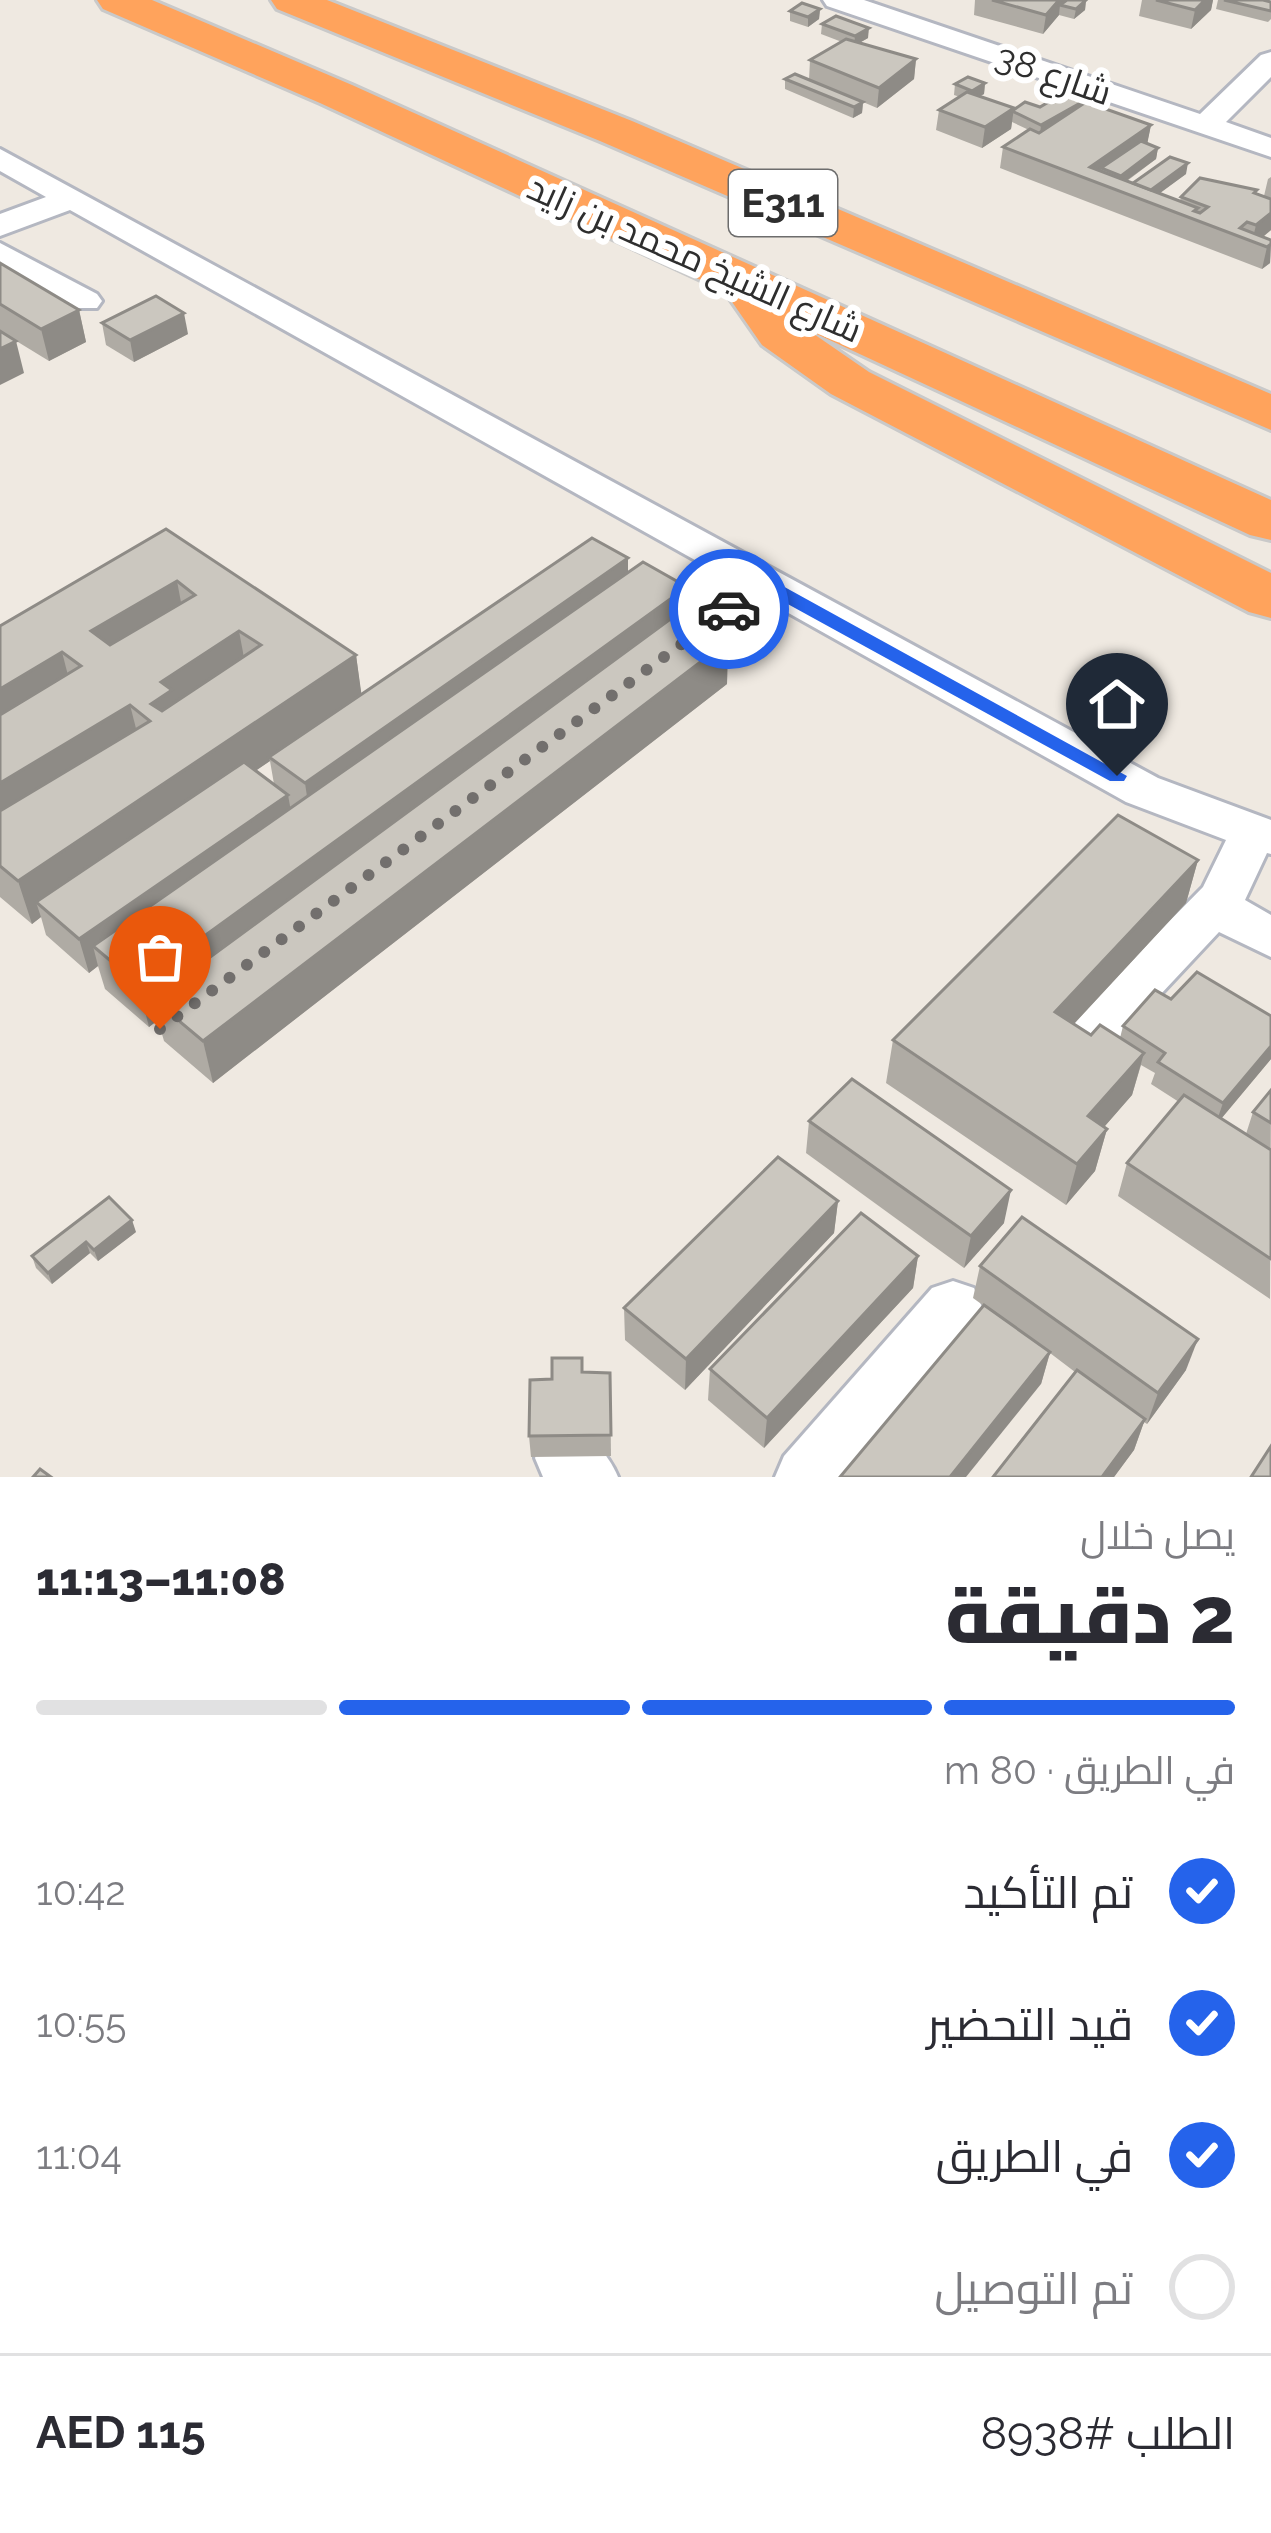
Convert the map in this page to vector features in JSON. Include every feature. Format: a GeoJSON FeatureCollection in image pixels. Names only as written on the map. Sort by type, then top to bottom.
{"type":"FeatureCollection","features":[{"type":"Feature","properties":{"kind":"highway","name":"شارع الشيخ محمد بن زايد"},"geometry":{"type":"LineString","coordinates":[[117,0],[746,280],[1271,522]]}},
{"type":"Feature","properties":{"kind":"highway","name":"شارع الشيخ محمد بن زايد"},"geometry":{"type":"LineString","coordinates":[[291,0],[616,131],[1271,414]]}},
{"type":"Feature","properties":{"kind":"highway"},"geometry":{"type":"LineString","coordinates":[[746,280],[780,334],[830,371],[1271,598]]}},
{"type":"Feature","properties":{"kind":"street","name":"شارع 38"},"geometry":{"type":"LineString","coordinates":[[839,0],[1271,148]]}},
{"type":"Feature","properties":{"kind":"street"},"geometry":{"type":"LineString","coordinates":[[1205,125],[1271,61]]}},
{"type":"Feature","properties":{"kind":"street"},"geometry":{"type":"LineString","coordinates":[[0,158],[686,561],[764,583],[1142,790],[1262,836],[1214,906],[1182,969],[1097,1028]]}},
{"type":"Feature","properties":{"kind":"street"},"geometry":{"type":"LineString","coordinates":[[0,226],[72,198]]}},
{"type":"Feature","properties":{"kind":"street"},"geometry":{"type":"LineString","coordinates":[[0,253],[85,301]]}},
{"type":"Feature","properties":{"kind":"street"},"geometry":{"type":"LineString","coordinates":[[617,692],[764,583]]}},
{"type":"Feature","properties":{"kind":"street"},"geometry":{"type":"LineString","coordinates":[[1214,906],[1271,938]]}},
{"type":"Feature","properties":{"kind":"street"},"geometry":{"type":"LineString","coordinates":[[806,1477],[953,1307]]}},
{"type":"Feature","properties":{"kind":"building"},"geometry":{"type":"Polygon","coordinates":[[[992,0],[1059,0],[1046,15],[992,0]]]}},
{"type":"Feature","properties":{"kind":"building"},"geometry":{"type":"Polygon","coordinates":[[[1086,0],[1076,9],[1060,5],[1086,0]]]}},
{"type":"Feature","properties":{"kind":"building"},"geometry":{"type":"Polygon","coordinates":[[[1156,0],[1205,0],[1195,10],[1156,0]]]}},
{"type":"Feature","properties":{"kind":"building"},"geometry":{"type":"Polygon","coordinates":[[[1224,0],[1263,0],[1271,2],[1271,11],[1224,0]]]}},
{"type":"Feature","properties":{"kind":"building"},"geometry":{"type":"Polygon","coordinates":[[[802,3],[820,9],[808,17],[790,11],[802,3]]]}},
{"type":"Feature","properties":{"kind":"building"},"geometry":{"type":"Polygon","coordinates":[[[836,16],[869,28],[855,36],[822,24],[836,16]]]}},
{"type":"Feature","properties":{"kind":"building"},"geometry":{"type":"Polygon","coordinates":[[[846,39],[916,59],[879,88],[810,60],[846,39]]]}},
{"type":"Feature","properties":{"kind":"building"},"geometry":{"type":"Polygon","coordinates":[[[795,74],[863,102],[854,107],[785,79],[795,74]]]}},
{"type":"Feature","properties":{"kind":"building"},"geometry":{"type":"Polygon","coordinates":[[[968,77],[985,83],[972,91],[955,84],[968,77]]]}},
{"type":"Feature","properties":{"kind":"building"},"geometry":{"type":"Polygon","coordinates":[[[967,92],[1014,108],[985,127],[939,110],[967,92]]]}},
{"type":"Feature","properties":{"kind":"building"},"geometry":{"type":"Polygon","coordinates":[[[1062,94],[1082,102],[1041,125],[1012,111],[1025,102],[1040,107],[1062,94]]]}},
{"type":"Feature","properties":{"kind":"building"},"geometry":{"type":"Polygon","coordinates":[[[1086,102],[1151,125],[1090,167],[1198,208],[1194,211],[1200,213],[1208,207],[1181,197],[1200,178],[1257,190],[1254,193],[1271,199],[1271,213],[1256,225],[1247,222],[1240,228],[1271,244],[1267,247],[1003,147],[1030,129],[1039,133],[1086,102]]]}},
{"type":"Feature","properties":{"kind":"building"},"geometry":{"type":"Polygon","coordinates":[[[1141,141],[1158,148],[1121,176],[1101,168],[1141,141]]]}},
{"type":"Feature","properties":{"kind":"building"},"geometry":{"type":"Polygon","coordinates":[[[1170,157],[1188,163],[1151,190],[1133,183],[1170,157]]]}},
{"type":"Feature","properties":{"kind":"building"},"geometry":{"type":"Polygon","coordinates":[[[0,263],[79,310],[41,329],[0,304],[0,263]]]}},
{"type":"Feature","properties":{"kind":"building"},"geometry":{"type":"Polygon","coordinates":[[[156,296],[184,313],[130,340],[102,323],[156,296]]]}},
{"type":"Feature","properties":{"kind":"building"},"geometry":{"type":"Polygon","coordinates":[[[0,331],[16,341],[0,349],[0,331]]]}},
{"type":"Feature","properties":{"kind":"building"},"geometry":{"type":"Polygon","coordinates":[[[166,529],[356,655],[18,881],[0,866],[0,811],[150,721],[130,705],[0,783],[0,715],[81,666],[62,652],[0,689],[0,626],[166,529]],[[177,581],[91,631],[110,645],[195,595],[177,581]],[[239,631],[161,682],[172,690],[151,704],[162,711],[261,645],[239,631]]]}},
{"type":"Feature","properties":{"kind":"building"},"geometry":{"type":"Polygon","coordinates":[[[592,538],[628,558],[305,783],[269,757],[592,538]]]}},
{"type":"Feature","properties":{"kind":"building"},"geometry":{"type":"Polygon","coordinates":[[[643,562],[687,587],[138,984],[93,946],[643,562]]]}},
{"type":"Feature","properties":{"kind":"building"},"geometry":{"type":"Polygon","coordinates":[[[680,612],[728,641],[203,1041],[153,999],[680,612]]]}},
{"type":"Feature","properties":{"kind":"building"},"geometry":{"type":"Polygon","coordinates":[[[244,762],[288,795],[79,939],[36,902],[244,762]]]}},
{"type":"Feature","properties":{"kind":"building"},"geometry":{"type":"Polygon","coordinates":[[[1118,815],[1198,860],[1055,1012],[1091,1035],[1100,1025],[1144,1053],[1088,1116],[1107,1129],[1077,1164],[893,1040],[1118,815]]]}},
{"type":"Feature","properties":{"kind":"building"},"geometry":{"type":"Polygon","coordinates":[[[1197,972],[1271,1016],[1271,1046],[1223,1103],[1158,1062],[1165,1053],[1123,1026],[1155,990],[1171,999],[1197,972]]]}},
{"type":"Feature","properties":{"kind":"building"},"geometry":{"type":"Polygon","coordinates":[[[852,1079],[1011,1190],[971,1236],[809,1121],[852,1079]]]}},
{"type":"Feature","properties":{"kind":"building"},"geometry":{"type":"Polygon","coordinates":[[[1271,1090],[1271,1123],[1253,1112],[1271,1090]]]}},
{"type":"Feature","properties":{"kind":"building"},"geometry":{"type":"Polygon","coordinates":[[[1184,1095],[1271,1150],[1271,1259],[1127,1163],[1184,1095]]]}},
{"type":"Feature","properties":{"kind":"building"},"geometry":{"type":"Polygon","coordinates":[[[778,1157],[838,1201],[686,1359],[624,1308],[778,1157]]]}},
{"type":"Feature","properties":{"kind":"building"},"geometry":{"type":"Polygon","coordinates":[[[109,1197],[132,1220],[94,1250],[86,1242],[48,1273],[32,1256],[109,1197]]]}},
{"type":"Feature","properties":{"kind":"building"},"geometry":{"type":"Polygon","coordinates":[[[861,1213],[918,1256],[767,1418],[710,1369],[861,1213]]]}},
{"type":"Feature","properties":{"kind":"building"},"geometry":{"type":"Polygon","coordinates":[[[1022,1217],[1198,1339],[1158,1393],[980,1266],[1022,1217]]]}},
{"type":"Feature","properties":{"kind":"building"},"geometry":{"type":"Polygon","coordinates":[[[984,1305],[1050,1352],[950,1477],[840,1477],[984,1305]]]}},
{"type":"Feature","properties":{"kind":"building"},"geometry":{"type":"Polygon","coordinates":[[[552,1358],[582,1358],[582,1372],[610,1373],[611,1435],[529,1436],[530,1380],[552,1379],[552,1358]]]}},
{"type":"Feature","properties":{"kind":"building"},"geometry":{"type":"Polygon","coordinates":[[[1077,1370],[1145,1419],[1102,1477],[993,1477],[1077,1370]]]}},
{"type":"Feature","properties":{"kind":"building"},"geometry":{"type":"Polygon","coordinates":[[[1271,1446],[1271,1477],[1251,1477],[1271,1446]]]}},
{"type":"Feature","properties":{"kind":"way so far"},"geometry":{"type":"LineString","coordinates":[[160,1029],[729,609]]}},
{"type":"Feature","properties":{"kind":"route"},"geometry":{"type":"LineString","coordinates":[[729,609],[764,583],[1117,776]]}}]}
